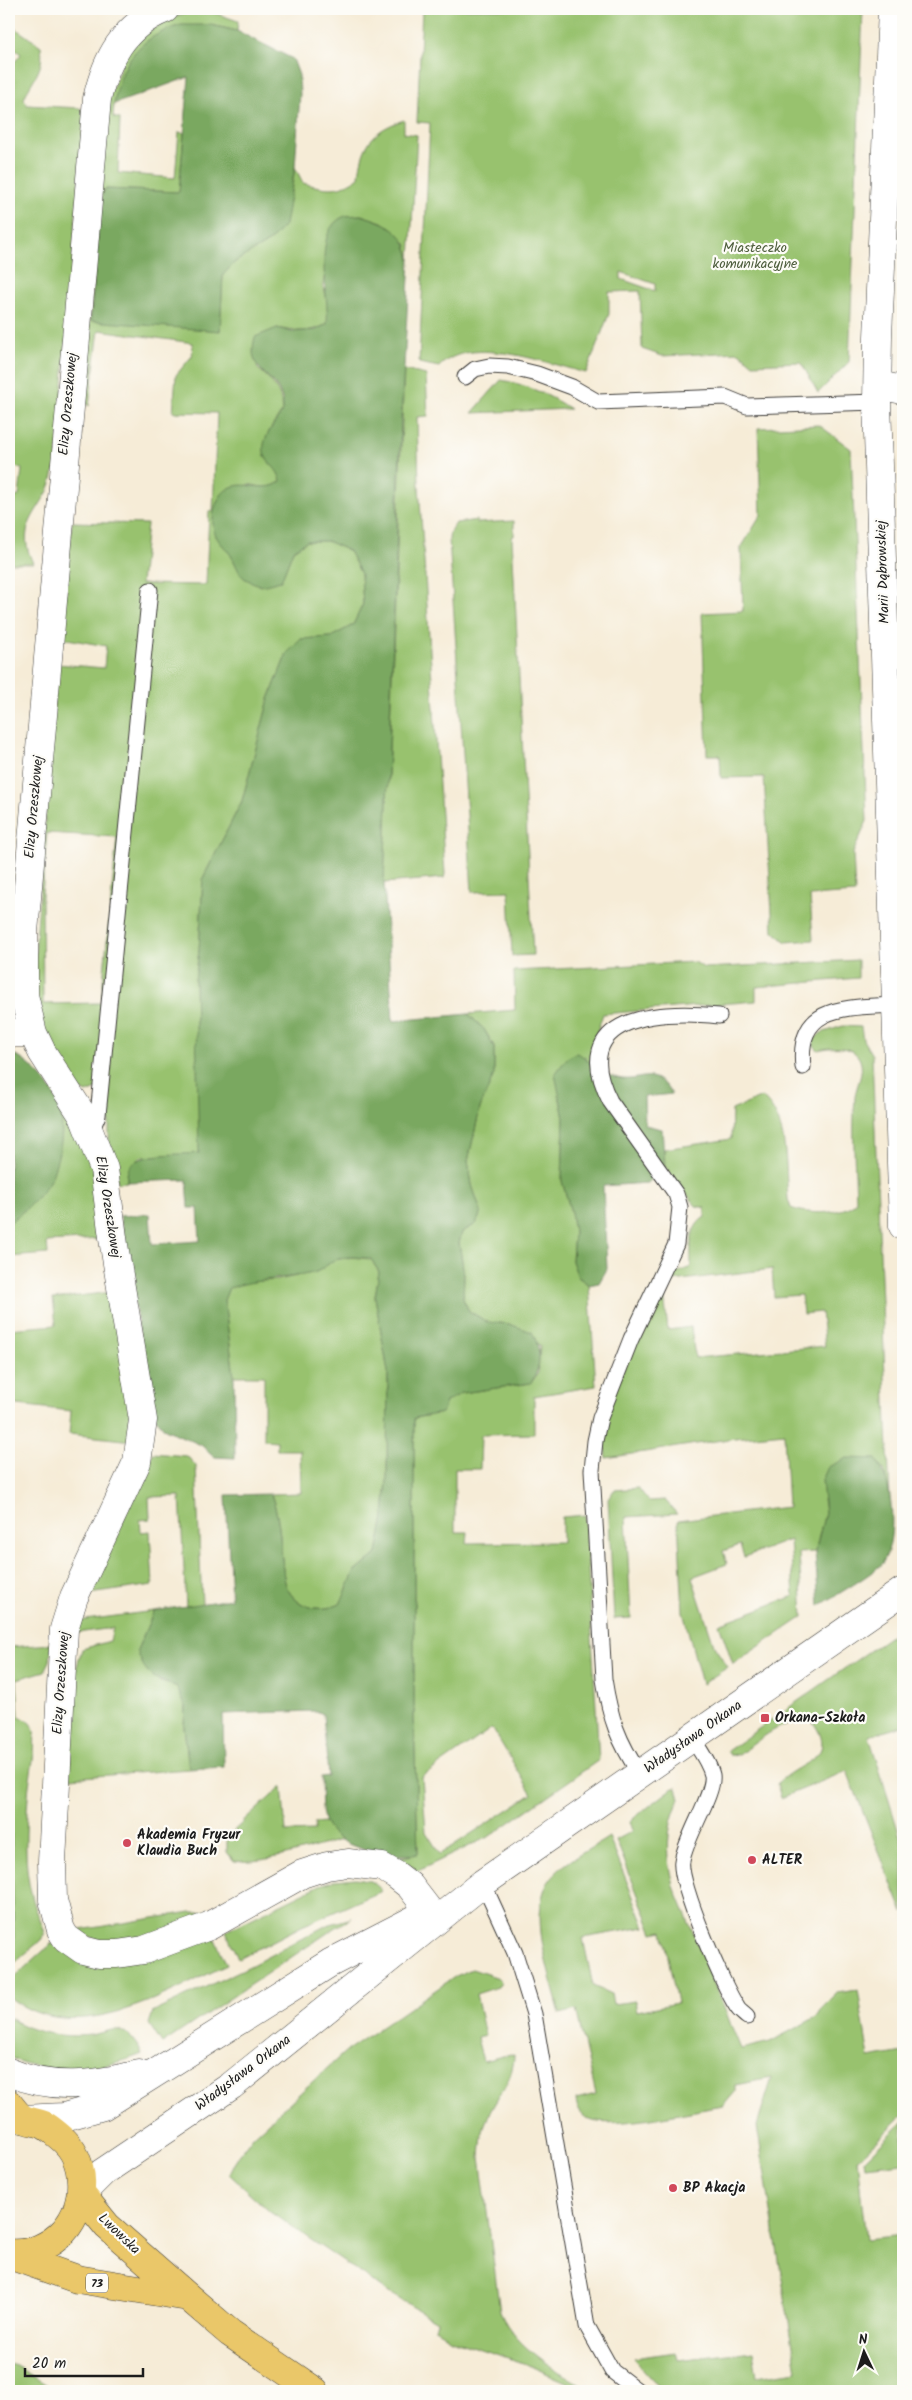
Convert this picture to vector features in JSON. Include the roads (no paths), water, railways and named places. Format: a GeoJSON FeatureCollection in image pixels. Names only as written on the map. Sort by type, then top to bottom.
{"type":"FeatureCollection","features":[{"type":"Feature","properties":{"kind":"main road","name":"73"},"geometry":{"type":"LineString","coordinates":[[13,2114],[44,2125],[62,2138],[75,2156],[81,2175],[81,2194]]}},
{"type":"Feature","properties":{"kind":"main road","name":"Władysława Orkana"},"geometry":{"type":"LineString","coordinates":[[9,2254],[27,2252],[53,2240],[72,2220],[81,2194]]}},
{"type":"Feature","properties":{"kind":"main road","name":"Lwowska"},"geometry":{"type":"LineString","coordinates":[[81,2194],[107,2226],[230,2333],[315,2391]]}},
{"type":"Feature","properties":{"kind":"main road","name":"73"},"geometry":{"type":"LineString","coordinates":[[9,2254],[77,2280],[188,2297]]}},
{"type":"Feature","properties":{"kind":"street","name":"Elizy Orzeszkowej"},"geometry":{"type":"LineString","coordinates":[[165,9],[151,14],[135,26],[121,41],[110,58],[98,91],[93,125],[24,922],[24,995],[21,1033],[91,1132],[104,1169],[117,1264],[141,1398],[143,1426],[137,1462],[74,1597],[64,1629],[52,1862],[53,1900],[61,1930],[66,1938],[83,1950],[99,1954],[117,1954],[144,1950],[209,1926],[302,1874],[327,1866],[348,1863],[382,1867],[396,1875],[410,1886],[430,1912]]}},
{"type":"Feature","properties":{"kind":"street","name":"Marii Dąbrowskiej"},"geometry":{"type":"LineString","coordinates":[[892,9],[896,111],[886,392],[895,1005],[903,1226]]}},
{"type":"Feature","properties":{"kind":"street","name":"Władysława Orkana"},"geometry":{"type":"LineString","coordinates":[[81,2194],[103,2172],[231,2086],[483,1883],[903,1591]]}},
{"type":"Feature","properties":{"kind":"street","name":"Władysława Orkana"},"geometry":{"type":"LineString","coordinates":[[13,2114],[64,2117],[103,2106],[330,1963],[483,1883]]}},
{"type":"Feature","properties":{"kind":"street"},"geometry":{"type":"LineString","coordinates":[[9,2072],[29,2081],[65,2085],[101,2084],[160,2069]]}},
{"type":"Feature","properties":{"kind":"lane"},"geometry":{"type":"LineString","coordinates":[[465,377],[475,370],[489,366],[508,367],[572,387],[598,402],[725,397],[747,406],[886,392]]}},
{"type":"Feature","properties":{"kind":"lane"},"geometry":{"type":"LineString","coordinates":[[91,1132],[98,1116],[150,590]]}},
{"type":"Feature","properties":{"kind":"lane"},"geometry":{"type":"LineString","coordinates":[[803,1067],[804,1042],[816,1018],[829,1011],[842,1008],[895,1005]]}},
{"type":"Feature","properties":{"kind":"lane"},"geometry":{"type":"LineString","coordinates":[[640,1774],[624,1750],[609,1711],[604,1679],[592,1470],[594,1441],[600,1418],[635,1330],[676,1244],[680,1207],[676,1194],[610,1101],[602,1085],[598,1068],[599,1054],[603,1041],[613,1030],[626,1023],[674,1015],[719,1016]]}},
{"type":"Feature","properties":{"kind":"lane"},"geometry":{"type":"LineString","coordinates":[[692,1738],[712,1775],[712,1788],[692,1827],[683,1855],[681,1863],[686,1889],[705,1938],[737,2007],[747,2018]]}},
{"type":"Feature","properties":{"kind":"lane"},"geometry":{"type":"LineString","coordinates":[[483,1883],[515,1953],[534,2014],[587,2326],[612,2371],[638,2391]]}},
{"type":"Feature","properties":{"kind":"place","name":"Orkana-Szkoła"},"geometry":{"type":"Point","coordinates":[765,1718]}},
{"type":"Feature","properties":{"kind":"place","name":"Akademia Fryzur Klaudia Buch"},"geometry":{"type":"Point","coordinates":[127,1843]}},
{"type":"Feature","properties":{"kind":"place","name":"ALTER"},"geometry":{"type":"Point","coordinates":[752,1860]}},
{"type":"Feature","properties":{"kind":"place","name":"BP Akacja"},"geometry":{"type":"Point","coordinates":[673,2188]}},
{"type":"Feature","properties":{"kind":"park label","name":"Miasteczko komunikacyjne"},"geometry":{"type":"Point","coordinates":[755,256]}}]}
